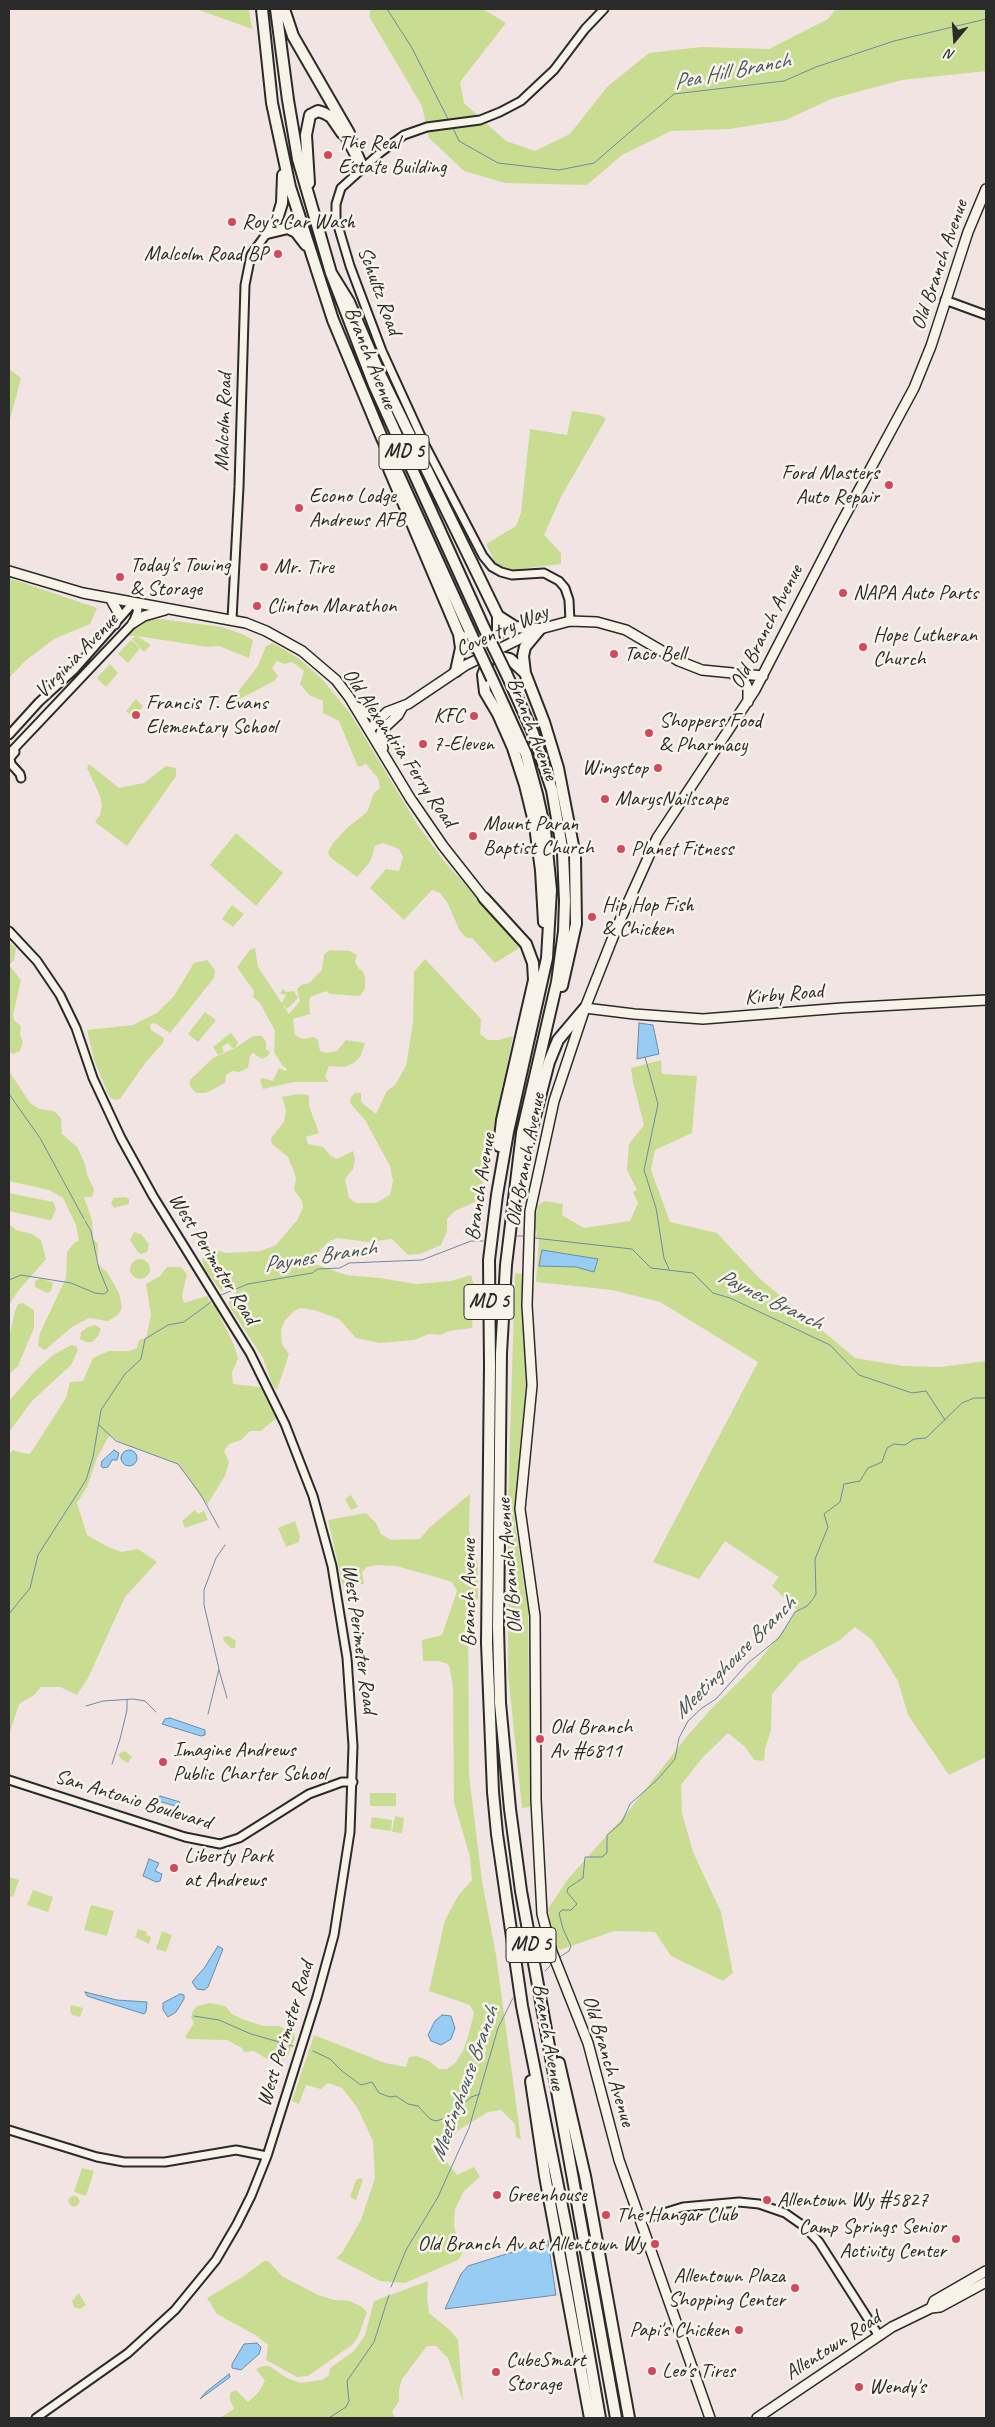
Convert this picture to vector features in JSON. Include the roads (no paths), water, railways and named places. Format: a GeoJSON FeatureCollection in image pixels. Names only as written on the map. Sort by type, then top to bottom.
{"type":"FeatureCollection","features":[{"type":"Feature","properties":{"kind":"highway","name":"Branch Avenue"},"geometry":{"type":"LineString","coordinates":[[262,9],[268,74],[290,186],[336,327],[369,406],[526,754],[545,830],[551,890],[550,942],[508,1132],[492,1236],[489,1281],[487,1683],[494,1809],[522,2006],[568,2236],[600,2418]]}},
{"type":"Feature","properties":{"kind":"highway","name":"Branch Avenue"},"geometry":{"type":"LineString","coordinates":[[276,9],[292,124],[309,201],[331,273],[374,385],[533,732],[552,790],[563,853],[564,930],[557,982],[522,1133],[502,1315],[498,1668],[501,1721],[512,1826],[541,2000],[616,2418]]}},
{"type":"Feature","properties":{"kind":"highway"},"geometry":{"type":"LineString","coordinates":[[284,9],[293,36],[346,134]]}},
{"type":"Feature","properties":{"kind":"highway"},"geometry":{"type":"LineString","coordinates":[[309,201],[306,135],[310,115],[318,111],[324,113],[331,117],[346,134]]}},
{"type":"Feature","properties":{"kind":"highway"},"geometry":{"type":"LineString","coordinates":[[268,233],[278,216],[284,185],[278,131]]}},
{"type":"Feature","properties":{"kind":"highway"},"geometry":{"type":"LineString","coordinates":[[268,233],[288,228],[296,232],[315,259]]}},
{"type":"Feature","properties":{"kind":"highway"},"geometry":{"type":"LineString","coordinates":[[331,273],[349,302],[384,383],[498,616],[498,633],[483,675],[485,692],[498,714],[513,748],[535,826],[541,870],[544,974]]}},
{"type":"Feature","properties":{"kind":"highway"},"geometry":{"type":"LineString","coordinates":[[369,406],[395,484],[459,634],[470,646],[489,654],[510,659],[525,673]]}},
{"type":"Feature","properties":{"kind":"highway"},"geometry":{"type":"LineString","coordinates":[[498,616],[516,627],[540,629]]}},
{"type":"Feature","properties":{"kind":"highway"},"geometry":{"type":"LineString","coordinates":[[540,629],[525,647],[523,656],[525,673],[544,722],[558,768],[575,856],[576,924],[572,949],[558,1002],[541,1052]]}},
{"type":"Feature","properties":{"kind":"highway"},"geometry":{"type":"LineString","coordinates":[[456,671],[460,660],[459,634]]}},
{"type":"Feature","properties":{"kind":"highway"},"geometry":{"type":"LineString","coordinates":[[484,898],[526,944],[533,963],[534,980],[502,1120],[493,1197],[492,1236]]}},
{"type":"Feature","properties":{"kind":"highway"},"geometry":{"type":"LineString","coordinates":[[515,1198],[549,1062],[558,1040],[585,1008]]}},
{"type":"Feature","properties":{"kind":"highway"},"geometry":{"type":"LineString","coordinates":[[541,2000],[550,2023],[581,2158],[629,2418]]}},
{"type":"Feature","properties":{"kind":"highway"},"geometry":{"type":"LineString","coordinates":[[522,2006],[542,2159],[590,2418]]}},
{"type":"Feature","properties":{"kind":"main road","name":"Old Branch Avenue"},"geometry":{"type":"LineString","coordinates":[[710,2418],[619,2158],[588,2043],[545,1930],[540,1887],[536,1800],[535,1616],[520,1516],[532,1385],[528,1322],[528,1236],[533,1192],[552,1110],[585,1008],[616,927],[657,838],[748,703],[763,676],[839,527],[914,388],[931,346],[945,300],[986,189]]}},
{"type":"Feature","properties":{"kind":"main road","name":"Old Alexandria Ferry Road"},"geometry":{"type":"LineString","coordinates":[[9,571],[133,603],[232,619],[266,630],[302,651],[336,680],[355,706],[439,840],[484,898]]}},
{"type":"Feature","properties":{"kind":"main road"},"geometry":{"type":"LineString","coordinates":[[110,598],[118,612],[115,624]]}},
{"type":"Feature","properties":{"kind":"main road"},"geometry":{"type":"LineString","coordinates":[[133,623],[144,616],[170,608]]}},
{"type":"Feature","properties":{"kind":"main road","name":"Coventry Way"},"geometry":{"type":"LineString","coordinates":[[369,730],[378,718],[386,712],[403,706],[456,671],[540,629],[570,621],[616,626],[691,666],[709,672],[763,676]]}},
{"type":"Feature","properties":{"kind":"main road"},"geometry":{"type":"LineString","coordinates":[[733,674],[746,684],[749,696],[748,703]]}},
{"type":"Feature","properties":{"kind":"main road"},"geometry":{"type":"LineString","coordinates":[[355,706],[378,718]]}},
{"type":"Feature","properties":{"kind":"main road","name":"Coventry Way"},"geometry":{"type":"LineString","coordinates":[[383,753],[380,736],[382,730],[398,715],[403,706]]}},
{"type":"Feature","properties":{"kind":"main road"},"geometry":{"type":"LineString","coordinates":[[369,730],[389,724]]}},
{"type":"Feature","properties":{"kind":"main road","name":"Kirby Road"},"geometry":{"type":"LineString","coordinates":[[585,1008],[703,1019],[842,1008],[986,1000]]}},
{"type":"Feature","properties":{"kind":"main road","name":"Allentown Road"},"geometry":{"type":"LineString","coordinates":[[931,2308],[934,2301],[986,2272]]}},
{"type":"Feature","properties":{"kind":"main road","name":"Allentown Road"},"geometry":{"type":"LineString","coordinates":[[757,2418],[879,2336],[931,2308],[940,2307],[986,2282]]}},
{"type":"Feature","properties":{"kind":"street","name":"Schultz Road"},"geometry":{"type":"LineString","coordinates":[[570,621],[569,600],[565,588],[559,581],[544,572],[512,575],[500,572],[492,567],[483,556],[425,445],[398,388],[362,301],[336,219],[336,204],[341,188],[381,152],[411,132],[427,127],[480,120],[516,104],[554,70],[589,24],[604,9]]}},
{"type":"Feature","properties":{"kind":"street"},"geometry":{"type":"LineString","coordinates":[[346,134],[364,168]]}},
{"type":"Feature","properties":{"kind":"street","name":"Malcolm Road"},"geometry":{"type":"LineString","coordinates":[[232,619],[239,495],[245,285],[251,255],[268,233]]}},
{"type":"Feature","properties":{"kind":"street"},"geometry":{"type":"LineString","coordinates":[[945,300],[986,315]]}},
{"type":"Feature","properties":{"kind":"street","name":"Virginia Avenue"},"geometry":{"type":"LineString","coordinates":[[9,729],[74,670],[133,603],[138,610],[133,623],[9,754]]}},
{"type":"Feature","properties":{"kind":"street","name":"Virginia Avenue"},"geometry":{"type":"LineString","coordinates":[[9,735],[28,713]]}},
{"type":"Feature","properties":{"kind":"street","name":"Virginia Avenue"},"geometry":{"type":"LineString","coordinates":[[9,739],[28,713]]}},
{"type":"Feature","properties":{"kind":"street"},"geometry":{"type":"LineString","coordinates":[[16,746],[10,761],[21,778]]}},
{"type":"Feature","properties":{"kind":"street","name":"West Perimeter Road"},"geometry":{"type":"LineString","coordinates":[[9,931],[37,961],[60,995],[76,1028],[93,1078],[120,1138],[153,1196],[250,1353],[288,1432],[318,1512],[335,1580],[350,1682],[353,1782],[347,1859],[334,1936],[317,1997],[267,2156],[237,2224],[216,2260],[190,2294],[158,2328],[128,2353],[36,2418]]}},
{"type":"Feature","properties":{"kind":"street","name":"San Antonio Boulevard"},"geometry":{"type":"LineString","coordinates":[[9,1780],[185,1837],[220,1844],[239,1838],[308,1794],[342,1782],[353,1782]]}},
{"type":"Feature","properties":{"kind":"street"},"geometry":{"type":"LineString","coordinates":[[9,2130],[97,2157],[124,2162],[165,2162],[236,2150],[267,2156]]}},
{"type":"Feature","properties":{"kind":"street"},"geometry":{"type":"LineString","coordinates":[[641,2220],[682,2207],[739,2202],[759,2204],[785,2213],[805,2226],[819,2242],[879,2336]]}},
{"type":"Feature","properties":{"kind":"water"},"geometry":{"type":"Polygon","coordinates":[[[639,1023],[653,1025],[659,1054],[637,1059],[639,1023]]]}},
{"type":"Feature","properties":{"kind":"water"},"geometry":{"type":"Polygon","coordinates":[[[542,1250],[598,1259],[594,1272],[576,1267],[539,1266],[542,1250]]]}},
{"type":"Feature","properties":{"kind":"water"},"geometry":{"type":"Polygon","coordinates":[[[114,1450],[119,1453],[117,1460],[112,1460],[108,1467],[103,1468],[101,1466],[102,1461],[114,1450]]]}},
{"type":"Feature","properties":{"kind":"water"},"geometry":{"type":"Polygon","coordinates":[[[129,1450],[137,1458],[129,1466],[121,1458],[129,1450]]]}},
{"type":"Feature","properties":{"kind":"water"},"geometry":{"type":"Polygon","coordinates":[[[170,1718],[205,1730],[205,1735],[201,1736],[162,1724],[165,1719],[170,1718]]]}},
{"type":"Feature","properties":{"kind":"water"},"geometry":{"type":"Polygon","coordinates":[[[160,1796],[180,1802],[179,1807],[158,1801],[160,1796]]]}},
{"type":"Feature","properties":{"kind":"water"},"geometry":{"type":"Polygon","coordinates":[[[149,1859],[159,1863],[155,1871],[162,1874],[160,1881],[156,1882],[143,1876],[149,1859]]]}},
{"type":"Feature","properties":{"kind":"water"},"geometry":{"type":"Polygon","coordinates":[[[218,1946],[223,1949],[208,1987],[204,1990],[197,1989],[192,1982],[205,1967],[218,1946]]]}},
{"type":"Feature","properties":{"kind":"water"},"geometry":{"type":"Polygon","coordinates":[[[85,1992],[117,2000],[147,2002],[146,2012],[144,2014],[87,1996],[85,1992]]]}},
{"type":"Feature","properties":{"kind":"water"},"geometry":{"type":"Polygon","coordinates":[[[180,1994],[184,1995],[184,1999],[176,2012],[168,2017],[163,2010],[163,2003],[180,1994]]]}},
{"type":"Feature","properties":{"kind":"water"},"geometry":{"type":"Polygon","coordinates":[[[442,2015],[451,2016],[455,2028],[451,2039],[441,2045],[431,2041],[428,2035],[435,2021],[442,2015]]]}},
{"type":"Feature","properties":{"kind":"water"},"geometry":{"type":"Polygon","coordinates":[[[548,2241],[556,2295],[445,2309],[461,2274],[468,2266],[548,2241]]]}},
{"type":"Feature","properties":{"kind":"water"},"geometry":{"type":"Polygon","coordinates":[[[257,2343],[261,2347],[259,2354],[241,2370],[232,2368],[232,2364],[244,2344],[257,2343]]]}},
{"type":"Feature","properties":{"kind":"water"},"geometry":{"type":"Polygon","coordinates":[[[229,2374],[230,2377],[200,2399],[206,2392],[229,2374]]]}},
{"type":"Feature","properties":{"kind":"waterway","name":"Pea Hill Branch"},"geometry":{"type":"LineString","coordinates":[[387,9],[412,48],[448,119]]}},
{"type":"Feature","properties":{"kind":"waterway","name":"Pea Hill Branch"},"geometry":{"type":"LineString","coordinates":[[453,128],[459,141],[498,163],[559,170],[594,163],[674,94],[784,81],[816,67],[894,41],[986,19]]}},
{"type":"Feature","properties":{"kind":"waterway"},"geometry":{"type":"LineString","coordinates":[[645,1057],[658,1104],[644,1170],[656,1208],[664,1258],[669,1269]]}},
{"type":"Feature","properties":{"kind":"waterway"},"geometry":{"type":"LineString","coordinates":[[9,1094],[40,1138],[84,1219]]}},
{"type":"Feature","properties":{"kind":"waterway"},"geometry":{"type":"LineString","coordinates":[[9,1280],[21,1275],[71,1283],[95,1293],[104,1294],[108,1291],[99,1269],[91,1231],[85,1221]]}},
{"type":"Feature","properties":{"kind":"waterway","name":"Paynes Branch"},"geometry":{"type":"LineString","coordinates":[[517,1236],[523,1236]]}},
{"type":"Feature","properties":{"kind":"waterway","name":"Paynes Branch"},"geometry":{"type":"LineString","coordinates":[[534,1238],[632,1249],[651,1268],[693,1273],[713,1293],[730,1298],[830,1345],[859,1375],[912,1393],[926,1391],[945,1420]]}},
{"type":"Feature","properties":{"kind":"waterway","name":"Paynes Branch"},"geometry":{"type":"LineString","coordinates":[[221,1295],[248,1284],[312,1273],[318,1269],[340,1268],[349,1263],[422,1260],[471,1241],[483,1241]]}},
{"type":"Feature","properties":{"kind":"waterway","name":"Paynes Branch"},"geometry":{"type":"LineString","coordinates":[[9,1614],[30,1588],[38,1555],[86,1480],[93,1457],[101,1410],[125,1374],[141,1359],[145,1339],[168,1325],[184,1322],[211,1302]]}},
{"type":"Feature","properties":{"kind":"waterway","name":"Meetinghouse Branch"},"geometry":{"type":"LineString","coordinates":[[558,1958],[569,1951],[571,1946],[563,1929],[559,1913],[562,1910],[571,1910],[577,1904],[567,1892],[568,1888],[583,1878],[585,1857],[602,1857],[607,1853],[607,1835],[622,1822],[630,1804],[657,1780],[675,1759],[679,1738],[688,1721],[702,1708],[716,1699],[748,1663],[779,1638],[795,1612],[807,1606],[813,1599],[816,1594],[815,1559],[828,1527],[824,1514],[840,1502],[844,1484],[860,1481],[868,1468],[882,1462],[887,1448],[894,1444],[905,1445],[914,1439],[926,1438],[962,1403],[974,1398],[986,1398]]}},
{"type":"Feature","properties":{"kind":"waterway"},"geometry":{"type":"LineString","coordinates":[[98,1424],[116,1441],[178,1464],[201,1495],[219,1528]]}},
{"type":"Feature","properties":{"kind":"waterway"},"geometry":{"type":"LineString","coordinates":[[208,1714],[219,1669],[204,1605],[204,1590],[216,1558],[225,1545]]}},
{"type":"Feature","properties":{"kind":"waterway"},"geometry":{"type":"LineString","coordinates":[[219,1670],[227,1698]]}},
{"type":"Feature","properties":{"kind":"waterway"},"geometry":{"type":"LineString","coordinates":[[86,1706],[103,1701],[133,1699],[145,1701],[156,1712]]}},
{"type":"Feature","properties":{"kind":"waterway"},"geometry":{"type":"LineString","coordinates":[[112,1764],[127,1710],[127,1700]]}},
{"type":"Feature","properties":{"kind":"waterway","name":"Meetinghouse Branch"},"geometry":{"type":"LineString","coordinates":[[545,1971],[553,1963]]}},
{"type":"Feature","properties":{"kind":"waterway","name":"Meetinghouse Branch"},"geometry":{"type":"LineString","coordinates":[[391,2287],[406,2250],[438,2197],[469,2128],[498,2028],[513,1998]]}},
{"type":"Feature","properties":{"kind":"waterway"},"geometry":{"type":"LineString","coordinates":[[194,2016],[219,2020],[251,2034],[293,2046]]}},
{"type":"Feature","properties":{"kind":"waterway"},"geometry":{"type":"LineString","coordinates":[[313,2051],[330,2059],[361,2085],[372,2082],[379,2093],[390,2097],[396,2096],[408,2104],[418,2106],[430,2119],[436,2121],[449,2117],[471,2097],[480,2094]]}},
{"type":"Feature","properties":{"kind":"waterway","name":"Meetinghouse Branch"},"geometry":{"type":"LineString","coordinates":[[329,2418],[346,2407],[349,2401],[347,2381],[374,2342],[389,2295]]}},
{"type":"Feature","properties":{"kind":"place","name":"The Real Estate Building"},"geometry":{"type":"Point","coordinates":[328,155]}},
{"type":"Feature","properties":{"kind":"place","name":"Roy's Car Wash"},"geometry":{"type":"Point","coordinates":[232,222]}},
{"type":"Feature","properties":{"kind":"place","name":"Malcolm Road BP"},"geometry":{"type":"Point","coordinates":[278,254]}},
{"type":"Feature","properties":{"kind":"place","name":"Ford Masters Auto Repair"},"geometry":{"type":"Point","coordinates":[889,485]}},
{"type":"Feature","properties":{"kind":"place","name":"Econo Lodge Andrews AFB"},"geometry":{"type":"Point","coordinates":[299,508]}},
{"type":"Feature","properties":{"kind":"place","name":"Mr. Tire"},"geometry":{"type":"Point","coordinates":[264,567]}},
{"type":"Feature","properties":{"kind":"place","name":"Today's Towing & Storage"},"geometry":{"type":"Point","coordinates":[120,577]}},
{"type":"Feature","properties":{"kind":"place","name":"NAPA Auto Parts"},"geometry":{"type":"Point","coordinates":[843,593]}},
{"type":"Feature","properties":{"kind":"place","name":"Clinton Marathon"},"geometry":{"type":"Point","coordinates":[257,606]}},
{"type":"Feature","properties":{"kind":"place","name":"Hope Lutheran Church"},"geometry":{"type":"Point","coordinates":[863,647]}},
{"type":"Feature","properties":{"kind":"place","name":"Taco Bell"},"geometry":{"type":"Point","coordinates":[614,654]}},
{"type":"Feature","properties":{"kind":"place","name":"Francis T. Evans Elementary School"},"geometry":{"type":"Point","coordinates":[136,715]}},
{"type":"Feature","properties":{"kind":"place","name":"KFC"},"geometry":{"type":"Point","coordinates":[474,716]}},
{"type":"Feature","properties":{"kind":"place","name":"Shoppers Food & Pharmacy"},"geometry":{"type":"Point","coordinates":[649,733]}},
{"type":"Feature","properties":{"kind":"place","name":"7-Eleven"},"geometry":{"type":"Point","coordinates":[423,744]}},
{"type":"Feature","properties":{"kind":"place","name":"Wingstop"},"geometry":{"type":"Point","coordinates":[658,768]}},
{"type":"Feature","properties":{"kind":"place","name":"MarysNailscape"},"geometry":{"type":"Point","coordinates":[605,799]}},
{"type":"Feature","properties":{"kind":"place","name":"Mount Paran Baptist Church"},"geometry":{"type":"Point","coordinates":[473,836]}},
{"type":"Feature","properties":{"kind":"place","name":"Planet Fitness"},"geometry":{"type":"Point","coordinates":[621,849]}},
{"type":"Feature","properties":{"kind":"place","name":"Hip Hop Fish & Chicken"},"geometry":{"type":"Point","coordinates":[592,917]}},
{"type":"Feature","properties":{"kind":"place","name":"Old Branch Av #6811"},"geometry":{"type":"Point","coordinates":[540,1739]}},
{"type":"Feature","properties":{"kind":"place","name":"Imagine Andrews Public Charter School"},"geometry":{"type":"Point","coordinates":[163,1762]}},
{"type":"Feature","properties":{"kind":"place","name":"Liberty Park at Andrews"},"geometry":{"type":"Point","coordinates":[174,1868]}},
{"type":"Feature","properties":{"kind":"place","name":"Greenhouse"},"geometry":{"type":"Point","coordinates":[497,2195]}},
{"type":"Feature","properties":{"kind":"place","name":"Allentown Wy #5827"},"geometry":{"type":"Point","coordinates":[767,2200]}},
{"type":"Feature","properties":{"kind":"place","name":"The Hangar Club"},"geometry":{"type":"Point","coordinates":[606,2215]}},
{"type":"Feature","properties":{"kind":"place","name":"Camp Springs Senior Activity Center"},"geometry":{"type":"Point","coordinates":[956,2239]}},
{"type":"Feature","properties":{"kind":"place","name":"Old Branch Av at Allentown Wy"},"geometry":{"type":"Point","coordinates":[655,2244]}},
{"type":"Feature","properties":{"kind":"place","name":"Allentown Plaza Shopping Center"},"geometry":{"type":"Point","coordinates":[795,2288]}},
{"type":"Feature","properties":{"kind":"place","name":"Papi's Chicken"},"geometry":{"type":"Point","coordinates":[739,2330]}},
{"type":"Feature","properties":{"kind":"place","name":"Leo's Tires"},"geometry":{"type":"Point","coordinates":[652,2371]}},
{"type":"Feature","properties":{"kind":"place","name":"CubeSmart Storage"},"geometry":{"type":"Point","coordinates":[496,2372]}},
{"type":"Feature","properties":{"kind":"place","name":"Wendy's"},"geometry":{"type":"Point","coordinates":[859,2387]}}]}
